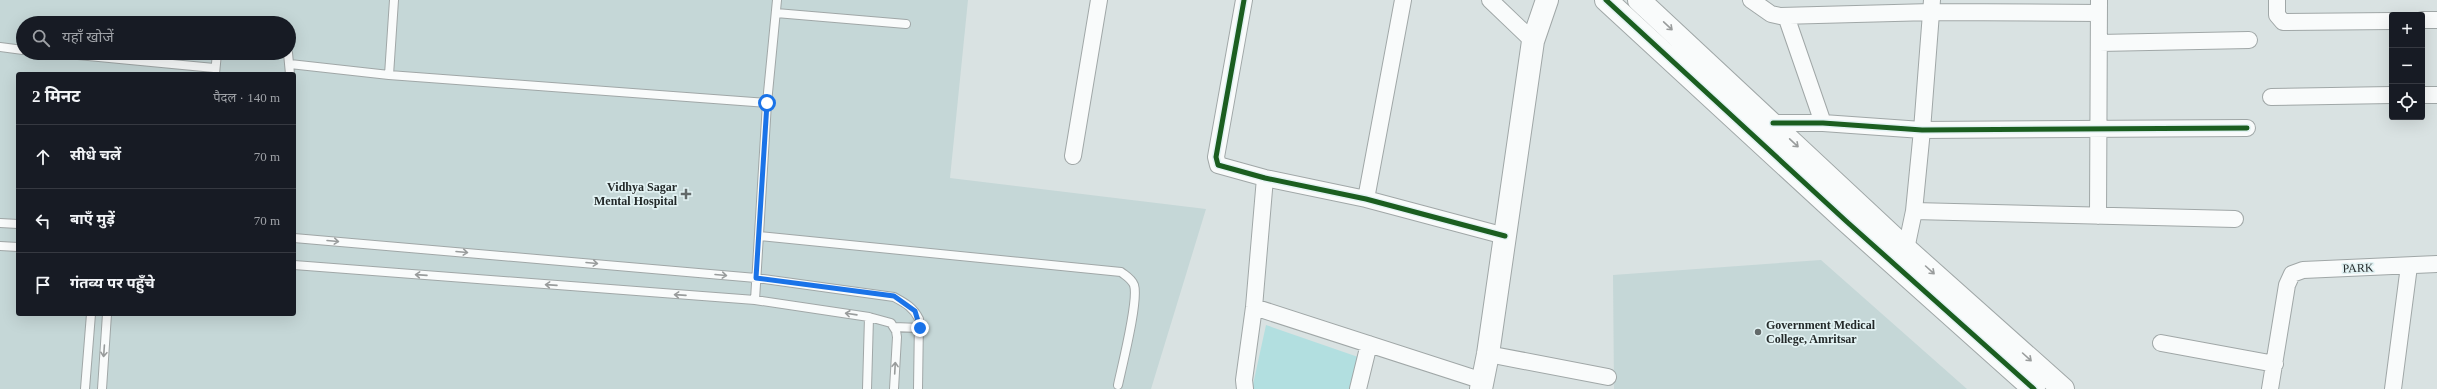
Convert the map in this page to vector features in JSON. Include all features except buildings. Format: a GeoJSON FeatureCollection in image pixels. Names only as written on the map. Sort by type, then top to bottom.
{"type":"FeatureCollection","features":[{"type":"Feature","properties":{"kind":"street"},"geometry":{"type":"LineString","coordinates":[[1073,156],[1099,0]]}},
{"type":"Feature","properties":{"kind":"street"},"geometry":{"type":"LineString","coordinates":[[1244,0],[1216,161],[1220,167],[1366,199],[1505,236]]}},
{"type":"Feature","properties":{"kind":"street"},"geometry":{"type":"LineString","coordinates":[[1366,199],[1403,0]]}},
{"type":"Feature","properties":{"kind":"street"},"geometry":{"type":"LineString","coordinates":[[1490,0],[1533,41]]}},
{"type":"Feature","properties":{"kind":"street"},"geometry":{"type":"LineString","coordinates":[[1254,307],[1369,344],[1482,385],[1488,354],[1533,41],[1547,0]]}},
{"type":"Feature","properties":{"kind":"street"},"geometry":{"type":"LineString","coordinates":[[1606,0],[1846,221],[2034,389]]}},
{"type":"Feature","properties":{"kind":"street"},"geometry":{"type":"LineString","coordinates":[[1640,0],[1906,249],[2063,389]]}},
{"type":"Feature","properties":{"kind":"street"},"geometry":{"type":"LineString","coordinates":[[2277,0],[2277,14],[2284,22],[2389,21]]}},
{"type":"Feature","properties":{"kind":"street"},"geometry":{"type":"LineString","coordinates":[[1754,2],[1771,14],[1786,16],[1932,6],[2099,6],[2098,216]]}},
{"type":"Feature","properties":{"kind":"street"},"geometry":{"type":"LineString","coordinates":[[1906,249],[1914,211],[1932,6]]}},
{"type":"Feature","properties":{"kind":"street"},"geometry":{"type":"LineString","coordinates":[[1786,16],[1822,123]]}},
{"type":"Feature","properties":{"kind":"street"},"geometry":{"type":"LineString","coordinates":[[2425,20],[2437,20]]}},
{"type":"Feature","properties":{"kind":"street"},"geometry":{"type":"LineString","coordinates":[[2099,43],[2249,40]]}},
{"type":"Feature","properties":{"kind":"street"},"geometry":{"type":"LineString","coordinates":[[2271,97],[2389,95]]}},
{"type":"Feature","properties":{"kind":"street"},"geometry":{"type":"LineString","coordinates":[[2425,95],[2437,95]]}},
{"type":"Feature","properties":{"kind":"street"},"geometry":{"type":"LineString","coordinates":[[1773,123],[1822,123],[1922,130],[2247,128]]}},
{"type":"Feature","properties":{"kind":"street"},"geometry":{"type":"LineString","coordinates":[[1245,389],[1244,380],[1254,307],[1265,178]]}},
{"type":"Feature","properties":{"kind":"street"},"geometry":{"type":"LineString","coordinates":[[1914,211],[2235,219]]}},
{"type":"Feature","properties":{"kind":"street","name":"PARK"},"geometry":{"type":"LineString","coordinates":[[2275,364],[2287,284],[2290,276],[2297,271],[2437,264]]}},
{"type":"Feature","properties":{"kind":"street"},"geometry":{"type":"LineString","coordinates":[[2393,389],[2409,266]]}},
{"type":"Feature","properties":{"kind":"street"},"geometry":{"type":"LineString","coordinates":[[2161,343],[2275,364],[2270,389]]}},
{"type":"Feature","properties":{"kind":"street"},"geometry":{"type":"LineString","coordinates":[[1358,389],[1369,344]]}},
{"type":"Feature","properties":{"kind":"street"},"geometry":{"type":"LineString","coordinates":[[1488,354],[1608,377]]}},
{"type":"Feature","properties":{"kind":"lane"},"geometry":{"type":"LineString","coordinates":[[389,75],[394,0]]}},
{"type":"Feature","properties":{"kind":"lane"},"geometry":{"type":"LineString","coordinates":[[755,300],[767,103],[777,0]]}},
{"type":"Feature","properties":{"kind":"lane"},"geometry":{"type":"LineString","coordinates":[[776,12],[906,24]]}},
{"type":"Feature","properties":{"kind":"lane"},"geometry":{"type":"LineString","coordinates":[[0,48],[16,49]]}},
{"type":"Feature","properties":{"kind":"lane"},"geometry":{"type":"LineString","coordinates":[[118,60],[214,71],[216,60]]}},
{"type":"Feature","properties":{"kind":"lane"},"geometry":{"type":"LineString","coordinates":[[289,60],[290,72]]}},
{"type":"Feature","properties":{"kind":"lane"},"geometry":{"type":"LineString","coordinates":[[290,64],[389,75],[767,103]]}},
{"type":"Feature","properties":{"kind":"lane"},"geometry":{"type":"LineString","coordinates":[[0,223],[16,224]]}},
{"type":"Feature","properties":{"kind":"lane"},"geometry":{"type":"LineString","coordinates":[[759,236],[1121,272],[1130,278],[1134,286],[1134,301],[1118,385]]}},
{"type":"Feature","properties":{"kind":"lane"},"geometry":{"type":"LineString","coordinates":[[296,238],[756,278],[894,296],[915,311],[920,328],[918,389]]}},
{"type":"Feature","properties":{"kind":"lane"},"geometry":{"type":"LineString","coordinates":[[0,246],[16,247]]}},
{"type":"Feature","properties":{"kind":"lane"},"geometry":{"type":"LineString","coordinates":[[296,265],[755,300],[869,317],[884,320],[894,327],[920,328]]}},
{"type":"Feature","properties":{"kind":"lane"},"geometry":{"type":"LineString","coordinates":[[85,389],[91,316]]}},
{"type":"Feature","properties":{"kind":"lane"},"geometry":{"type":"LineString","coordinates":[[102,389],[107,316]]}},
{"type":"Feature","properties":{"kind":"lane"},"geometry":{"type":"LineString","coordinates":[[866,389],[869,317]]}},
{"type":"Feature","properties":{"kind":"lane"},"geometry":{"type":"LineString","coordinates":[[894,327],[897,337],[894,389]]}},
{"type":"Feature","properties":{"kind":"shaded area","name":"Vidhya Sagar Mental Hospital"},"geometry":{"type":"Polygon","coordinates":[[[0,0],[968,0],[950,178],[1206,209],[1151,389],[0,389],[0,0]]]}},
{"type":"Feature","properties":{"kind":"shaded area","name":"Government Medical College, Amritsar"},"geometry":{"type":"Polygon","coordinates":[[[1821,260],[1967,389],[1614,389],[1613,275],[1821,260]]]}},
{"type":"Feature","properties":{"kind":"shaded area"},"geometry":{"type":"Polygon","coordinates":[[[1266,325],[1361,358],[1350,389],[1252,389],[1266,325]]]}},
{"type":"Feature","properties":{"kind":"cycle path"},"geometry":{"type":"LineString","coordinates":[[1244,0],[1216,157],[1218,165],[1265,178],[1366,199],[1505,236]]}},
{"type":"Feature","properties":{"kind":"cycle path"},"geometry":{"type":"LineString","coordinates":[[1606,0],[1846,221],[2034,389]]}},
{"type":"Feature","properties":{"kind":"cycle path"},"geometry":{"type":"LineString","coordinates":[[1773,123],[1823,123],[1922,130],[2247,128]]}},
{"type":"Feature","properties":{"kind":"place","name":"Vidhya Sagar Mental Hospital"},"geometry":{"type":"Point","coordinates":[686,194]}},
{"type":"Feature","properties":{"kind":"place","name":"Government Medical College, Amritsar"},"geometry":{"type":"Point","coordinates":[1758,332]}},
{"type":"Feature","properties":{"kind":"route"},"geometry":{"type":"LineString","coordinates":[[767,103],[756,278],[894,296],[915,311],[919,319],[920,328]]}}]}
